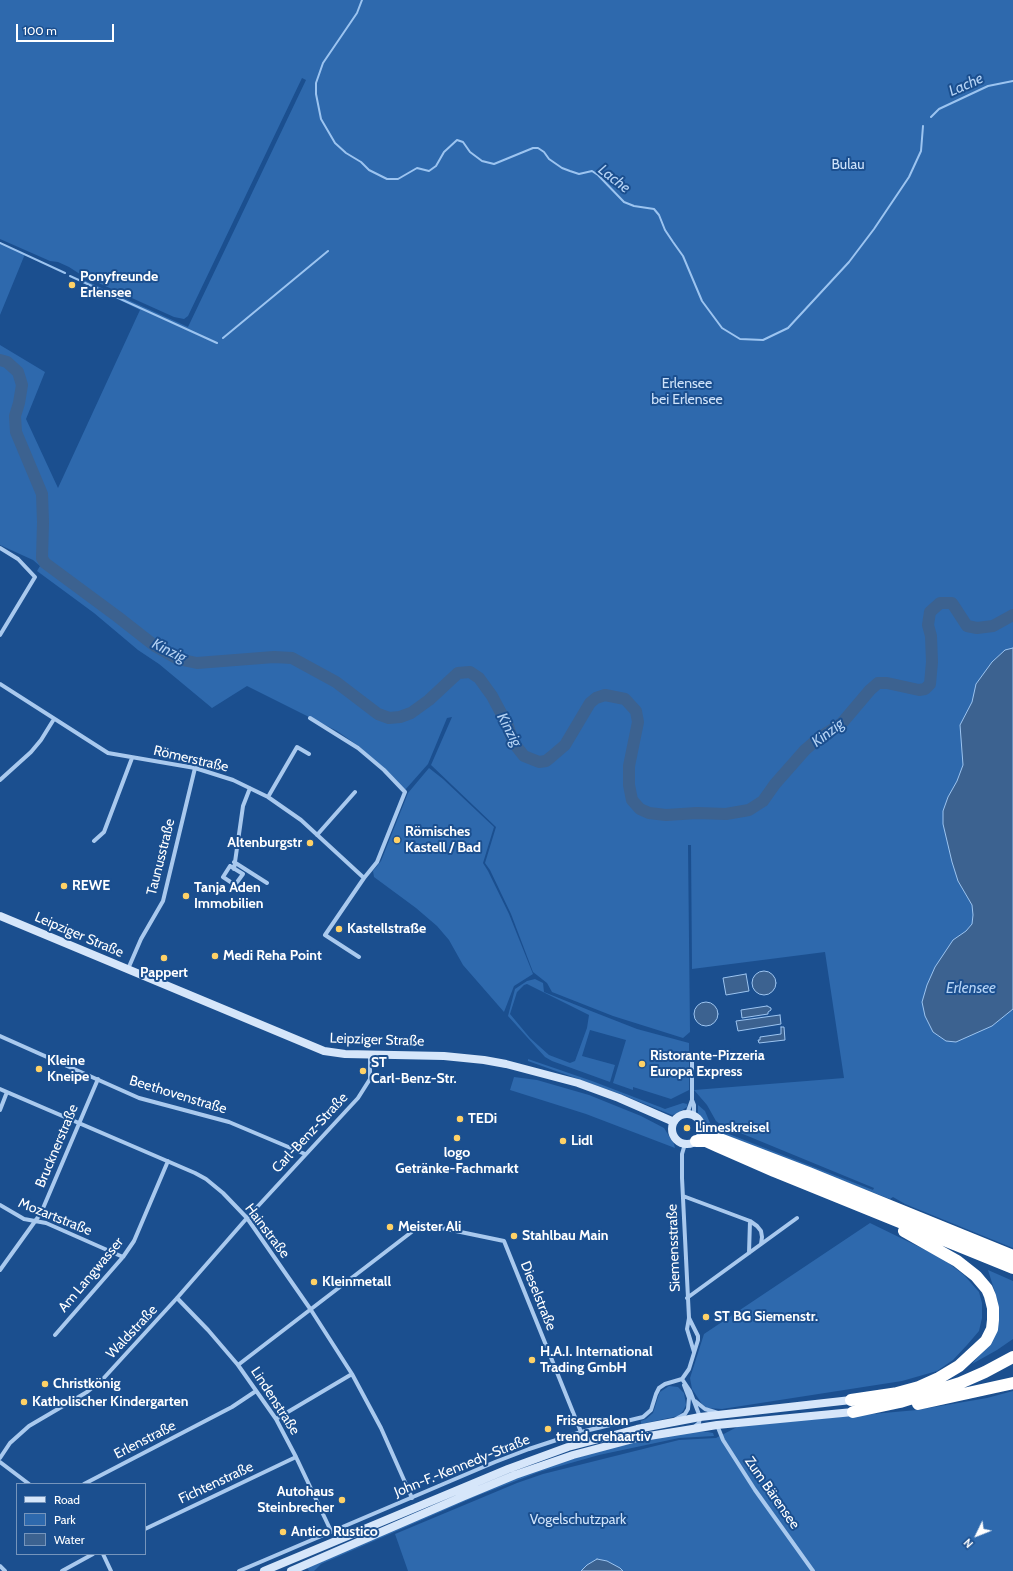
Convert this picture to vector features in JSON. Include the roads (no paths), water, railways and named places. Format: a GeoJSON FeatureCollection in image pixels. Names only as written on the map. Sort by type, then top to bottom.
{"type":"FeatureCollection","features":[{"type":"Feature","properties":{"kind":"highway"},"geometry":{"type":"LineString","coordinates":[[702,1128],[709,1134],[720,1139],[1013,1256]]}},
{"type":"Feature","properties":{"kind":"highway"},"geometry":{"type":"LineString","coordinates":[[691,1142],[706,1142],[1013,1268]]}},
{"type":"Feature","properties":{"kind":"highway"},"geometry":{"type":"LineString","coordinates":[[852,1406],[919,1387],[939,1378],[967,1360],[983,1344],[989,1335],[993,1324],[992,1302],[987,1289],[968,1269],[859,1206]]}},
{"type":"Feature","properties":{"kind":"highway"},"geometry":{"type":"LineString","coordinates":[[897,1393],[922,1389],[1008,1359]]}},
{"type":"Feature","properties":{"kind":"highway"},"geometry":{"type":"LineString","coordinates":[[852,1406],[922,1396],[966,1380],[1008,1359]]}},
{"type":"Feature","properties":{"kind":"highway"},"geometry":{"type":"LineString","coordinates":[[852,1406],[923,1403],[1013,1383]]}},
{"type":"Feature","properties":{"kind":"main road","name":"Leipziger Straße"},"geometry":{"type":"LineString","coordinates":[[0,916],[313,1047],[334,1054],[444,1056],[506,1064],[578,1083],[619,1098],[674,1122]]}},
{"type":"Feature","properties":{"kind":"main road"},"geometry":{"type":"LineString","coordinates":[[690,1115],[700,1120],[702,1128],[701,1136],[691,1142],[680,1142],[675,1137],[672,1129],[674,1122],[680,1116],[690,1115]]}},
{"type":"Feature","properties":{"kind":"main road"},"geometry":{"type":"LineString","coordinates":[[264,1571],[500,1472],[568,1447],[610,1436],[700,1417],[852,1406]]}},
{"type":"Feature","properties":{"kind":"main road"},"geometry":{"type":"LineString","coordinates":[[291,1571],[462,1497],[548,1463],[579,1453],[637,1438],[852,1406]]}},
{"type":"Feature","properties":{"kind":"street"},"geometry":{"type":"LineString","coordinates":[[0,548],[18,559],[35,577],[0,634]]}},
{"type":"Feature","properties":{"kind":"street","name":"Römerstraße"},"geometry":{"type":"LineString","coordinates":[[0,684],[108,753],[195,768],[220,776],[268,797],[301,820],[364,878]]}},
{"type":"Feature","properties":{"kind":"street"},"geometry":{"type":"LineString","coordinates":[[310,718],[358,748],[384,770],[405,792],[377,862],[364,878],[325,935],[360,957]]}},
{"type":"Feature","properties":{"kind":"street"},"geometry":{"type":"LineString","coordinates":[[0,780],[31,752],[41,740],[54,719]]}},
{"type":"Feature","properties":{"kind":"street"},"geometry":{"type":"LineString","coordinates":[[268,797],[297,747],[309,754]]}},
{"type":"Feature","properties":{"kind":"street"},"geometry":{"type":"LineString","coordinates":[[94,841],[104,832],[132,758]]}},
{"type":"Feature","properties":{"kind":"street","name":"Taunusstraße"},"geometry":{"type":"LineString","coordinates":[[128,969],[141,939],[163,901],[195,768]]}},
{"type":"Feature","properties":{"kind":"street"},"geometry":{"type":"LineString","coordinates":[[234,869],[243,806],[250,788]]}},
{"type":"Feature","properties":{"kind":"street"},"geometry":{"type":"LineString","coordinates":[[317,835],[355,792]]}},
{"type":"Feature","properties":{"kind":"street"},"geometry":{"type":"LineString","coordinates":[[234,862],[267,884]]}},
{"type":"Feature","properties":{"kind":"street"},"geometry":{"type":"LineString","coordinates":[[230,866],[234,869],[243,874],[235,885],[223,877],[230,866]]}},
{"type":"Feature","properties":{"kind":"street","name":"Beethovenstraße"},"geometry":{"type":"LineString","coordinates":[[0,1036],[139,1098],[229,1122],[305,1154]]}},
{"type":"Feature","properties":{"kind":"street","name":"Carl-Benz-Straße"},"geometry":{"type":"LineString","coordinates":[[247,1218],[358,1098],[370,1079],[370,1055]]}},
{"type":"Feature","properties":{"kind":"street"},"geometry":{"type":"LineString","coordinates":[[690,1115],[692,1100],[692,1061]]}},
{"type":"Feature","properties":{"kind":"street","name":"Brucknerstraße"},"geometry":{"type":"LineString","coordinates":[[0,1270],[40,1213],[98,1079]]}},
{"type":"Feature","properties":{"kind":"street","name":"Hainstraße"},"geometry":{"type":"LineString","coordinates":[[0,1090],[168,1161],[206,1179],[223,1193],[247,1218],[311,1310],[352,1374],[381,1428],[412,1498]]}},
{"type":"Feature","properties":{"kind":"street"},"geometry":{"type":"LineString","coordinates":[[0,1110],[7,1092]]}},
{"type":"Feature","properties":{"kind":"street"},"geometry":{"type":"LineString","coordinates":[[690,1115],[694,1105],[692,1100]]}},
{"type":"Feature","properties":{"kind":"street","name":"Siemensstraße"},"geometry":{"type":"LineString","coordinates":[[691,1142],[682,1168],[689,1318],[687,1330],[694,1352]]}},
{"type":"Feature","properties":{"kind":"street","name":"Am Langwasser"},"geometry":{"type":"LineString","coordinates":[[55,1335],[124,1257],[134,1241],[168,1161]]}},
{"type":"Feature","properties":{"kind":"street","name":"Siemensstraße"},"geometry":{"type":"LineString","coordinates":[[683,1196],[757,1226],[761,1231],[761,1244]]}},
{"type":"Feature","properties":{"kind":"street","name":"Mozartstraße"},"geometry":{"type":"LineString","coordinates":[[0,1205],[24,1219],[46,1223],[124,1257]]}},
{"type":"Feature","properties":{"kind":"street","name":"Waldstraße"},"geometry":{"type":"LineString","coordinates":[[0,1458],[10,1443],[29,1426],[87,1392],[102,1380],[247,1218]]}},
{"type":"Feature","properties":{"kind":"street","name":"Siemensstraße"},"geometry":{"type":"LineString","coordinates":[[687,1298],[797,1218]]}},
{"type":"Feature","properties":{"kind":"street"},"geometry":{"type":"LineString","coordinates":[[749,1253],[750,1222]]}},
{"type":"Feature","properties":{"kind":"street","name":"Dieselstraße"},"geometry":{"type":"LineString","coordinates":[[311,1310],[422,1224],[504,1241],[581,1432]]}},
{"type":"Feature","properties":{"kind":"street","name":"Lindenstraße"},"geometry":{"type":"LineString","coordinates":[[177,1298],[208,1330],[238,1365],[276,1419],[296,1457],[331,1531]]}},
{"type":"Feature","properties":{"kind":"street"},"geometry":{"type":"LineString","coordinates":[[238,1365],[311,1310]]}},
{"type":"Feature","properties":{"kind":"street","name":"Siemensstraße"},"geometry":{"type":"LineString","coordinates":[[682,1379],[689,1370],[698,1340],[698,1336],[689,1318]]}},
{"type":"Feature","properties":{"kind":"street"},"geometry":{"type":"LineString","coordinates":[[276,1419],[352,1374]]}},
{"type":"Feature","properties":{"kind":"street"},"geometry":{"type":"LineString","coordinates":[[682,1379],[694,1400],[700,1417],[699,1422],[692,1429]]}},
{"type":"Feature","properties":{"kind":"street"},"geometry":{"type":"LineString","coordinates":[[668,1423],[682,1416],[688,1409],[689,1398],[682,1379]]}},
{"type":"Feature","properties":{"kind":"street","name":"John-F.-Kennedy-Straße"},"geometry":{"type":"LineString","coordinates":[[239,1571],[495,1462],[529,1449],[581,1432],[643,1417],[651,1410],[659,1388],[665,1384],[682,1379]]}},
{"type":"Feature","properties":{"kind":"street","name":"Erlenstraße"},"geometry":{"type":"LineString","coordinates":[[86,1483],[232,1407],[256,1391]]}},
{"type":"Feature","properties":{"kind":"street"},"geometry":{"type":"LineString","coordinates":[[694,1400],[705,1409],[731,1414]]}},
{"type":"Feature","properties":{"kind":"street"},"geometry":{"type":"LineString","coordinates":[[700,1417],[717,1425],[731,1414]]}},
{"type":"Feature","properties":{"kind":"street","name":"Zum Bärensee"},"geometry":{"type":"LineString","coordinates":[[717,1425],[722,1440],[755,1490],[813,1571]]}},
{"type":"Feature","properties":{"kind":"street","name":"Fichtenstraße"},"geometry":{"type":"LineString","coordinates":[[146,1529],[296,1457]]}},
{"type":"Feature","properties":{"kind":"street"},"geometry":{"type":"LineString","coordinates":[[0,1462],[28,1483]]}},
{"type":"Feature","properties":{"kind":"street"},"geometry":{"type":"LineString","coordinates":[[62,1571],[91,1555]]}},
{"type":"Feature","properties":{"kind":"street"},"geometry":{"type":"LineString","coordinates":[[103,1555],[111,1571]]}},
{"type":"Feature","properties":{"kind":"street"},"geometry":{"type":"LineString","coordinates":[[0,1566],[5,1571]]}},
{"type":"Feature","properties":{"kind":"water","name":"Erlensee"},"geometry":{"type":"Polygon","coordinates":[[[1013,648],[1013,1009],[992,1026],[956,1042],[946,1041],[933,1032],[925,1016],[922,1002],[927,985],[935,967],[953,940],[966,931],[972,924],[973,915],[972,905],[958,881],[952,862],[943,824],[943,811],[963,765],[960,725],[972,702],[976,684],[992,662],[1005,650],[1013,648]]]}},
{"type":"Feature","properties":{"kind":"water"},"geometry":{"type":"Polygon","coordinates":[[[764,971],[769,972],[775,978],[775,988],[769,994],[764,995],[759,994],[753,988],[752,983],[753,978],[759,972],[764,971]]]}},
{"type":"Feature","properties":{"kind":"water"},"geometry":{"type":"Polygon","coordinates":[[[746,974],[749,991],[726,995],[723,978],[746,974]]]}},
{"type":"Feature","properties":{"kind":"water"},"geometry":{"type":"Polygon","coordinates":[[[706,1002],[711,1003],[717,1009],[717,1019],[711,1025],[706,1026],[701,1025],[695,1019],[694,1014],[695,1009],[701,1003],[706,1002]]]}},
{"type":"Feature","properties":{"kind":"water"},"geometry":{"type":"Polygon","coordinates":[[[767,1006],[771,1008],[768,1014],[742,1018],[741,1010],[767,1006]]]}},
{"type":"Feature","properties":{"kind":"water"},"geometry":{"type":"Polygon","coordinates":[[[780,1015],[781,1024],[738,1031],[736,1021],[780,1015]]]}},
{"type":"Feature","properties":{"kind":"water"},"geometry":{"type":"Polygon","coordinates":[[[781,1027],[784,1027],[785,1040],[759,1043],[758,1040],[760,1040],[760,1037],[781,1034],[781,1027]]]}},
{"type":"Feature","properties":{"kind":"water"},"geometry":{"type":"Polygon","coordinates":[[[597,1559],[607,1561],[623,1571],[581,1571],[597,1559]]]}},
{"type":"Feature","properties":{"kind":"waterway","name":"Lache"},"geometry":{"type":"LineString","coordinates":[[362,0],[357,13],[323,63],[316,83],[316,94],[321,119],[335,143],[346,153],[361,162],[369,170],[387,179],[398,179],[417,168],[429,171],[436,166],[444,152],[457,140],[463,142],[470,152],[482,161],[494,164],[533,148],[538,148],[544,152],[549,159],[562,168],[579,174],[592,171],[598,175],[624,202],[634,206],[654,209],[659,215],[665,230],[683,256],[702,301],[722,328],[740,339],[763,340],[788,328],[849,262],[874,229],[909,177],[921,151],[923,126]]}},
{"type":"Feature","properties":{"kind":"waterway","name":"Lache"},"geometry":{"type":"LineString","coordinates":[[931,117],[939,109],[988,86],[1013,81]]}},
{"type":"Feature","properties":{"kind":"waterway"},"geometry":{"type":"LineString","coordinates":[[0,243],[65,273]]}},
{"type":"Feature","properties":{"kind":"waterway"},"geometry":{"type":"LineString","coordinates":[[223,338],[328,251]]}},
{"type":"Feature","properties":{"kind":"waterway"},"geometry":{"type":"LineString","coordinates":[[70,276],[217,343]]}},
{"type":"Feature","properties":{"kind":"waterway","name":"Kinzig"},"geometry":{"type":"LineString","coordinates":[[0,360],[7,362],[18,372],[22,385],[15,416],[16,432],[42,494],[42,558],[45,563],[155,646],[178,659],[197,663],[274,657],[292,658],[336,682],[378,714],[389,718],[400,717],[411,713],[429,700],[458,673],[470,672],[479,678],[492,696],[508,726],[513,742],[524,756],[539,762],[546,761],[565,745],[590,703],[596,698],[605,695],[625,699],[636,711],[638,722],[629,766],[629,785],[632,800],[640,809],[649,813],[666,815],[697,813],[726,814],[749,810],[763,801],[775,784],[805,750],[819,738],[842,723],[870,690],[878,683],[887,683],[919,690],[925,689],[930,684],[932,662],[931,636],[928,625],[930,612],[940,603],[952,603],[967,626],[977,628],[993,626],[1013,615]]}},
{"type":"Feature","properties":{"kind":"place","name":"Ponyfreunde Erlensee"},"geometry":{"type":"Point","coordinates":[72,285]}},
{"type":"Feature","properties":{"kind":"place","name":"Römisches Kastell / Bad"},"geometry":{"type":"Point","coordinates":[397,840]}},
{"type":"Feature","properties":{"kind":"place","name":"Altenburgstr"},"geometry":{"type":"Point","coordinates":[310,843]}},
{"type":"Feature","properties":{"kind":"place","name":"REWE"},"geometry":{"type":"Point","coordinates":[64,886]}},
{"type":"Feature","properties":{"kind":"place","name":"Tanja Aden Immobilien"},"geometry":{"type":"Point","coordinates":[186,896]}},
{"type":"Feature","properties":{"kind":"place","name":"Kastellstraße"},"geometry":{"type":"Point","coordinates":[339,929]}},
{"type":"Feature","properties":{"kind":"place","name":"Medi Reha Point"},"geometry":{"type":"Point","coordinates":[215,956]}},
{"type":"Feature","properties":{"kind":"place","name":"Pappert"},"geometry":{"type":"Point","coordinates":[164,958]}},
{"type":"Feature","properties":{"kind":"place","name":"Ristorante-Pizzeria Europa Express"},"geometry":{"type":"Point","coordinates":[642,1064]}},
{"type":"Feature","properties":{"kind":"place","name":"Kleine Kneipe"},"geometry":{"type":"Point","coordinates":[39,1069]}},
{"type":"Feature","properties":{"kind":"place","name":"ST Carl-Benz-Str."},"geometry":{"type":"Point","coordinates":[363,1071]}},
{"type":"Feature","properties":{"kind":"place","name":"TEDi"},"geometry":{"type":"Point","coordinates":[460,1119]}},
{"type":"Feature","properties":{"kind":"place","name":"Limeskreisel"},"geometry":{"type":"Point","coordinates":[687,1128]}},
{"type":"Feature","properties":{"kind":"place","name":"logo Getränke-Fachmarkt"},"geometry":{"type":"Point","coordinates":[457,1138]}},
{"type":"Feature","properties":{"kind":"place","name":"Lidl"},"geometry":{"type":"Point","coordinates":[563,1141]}},
{"type":"Feature","properties":{"kind":"place","name":"Meister Ali"},"geometry":{"type":"Point","coordinates":[390,1227]}},
{"type":"Feature","properties":{"kind":"place","name":"Stahlbau Main"},"geometry":{"type":"Point","coordinates":[514,1236]}},
{"type":"Feature","properties":{"kind":"place","name":"Kleinmetall"},"geometry":{"type":"Point","coordinates":[314,1282]}},
{"type":"Feature","properties":{"kind":"place","name":"ST BG Siemenstr."},"geometry":{"type":"Point","coordinates":[706,1317]}},
{"type":"Feature","properties":{"kind":"place","name":"H.A.I. International Trading GmbH"},"geometry":{"type":"Point","coordinates":[532,1360]}},
{"type":"Feature","properties":{"kind":"place","name":"Christkönig"},"geometry":{"type":"Point","coordinates":[45,1384]}},
{"type":"Feature","properties":{"kind":"place","name":"Katholischer Kindergarten"},"geometry":{"type":"Point","coordinates":[24,1402]}},
{"type":"Feature","properties":{"kind":"place","name":"Friseursalon trend crehaartiv"},"geometry":{"type":"Point","coordinates":[548,1429]}},
{"type":"Feature","properties":{"kind":"place","name":"Autohaus Steinbrecher"},"geometry":{"type":"Point","coordinates":[342,1500]}},
{"type":"Feature","properties":{"kind":"place","name":"Antico Rustico"},"geometry":{"type":"Point","coordinates":[283,1532]}},
{"type":"Feature","properties":{"kind":"park label","name":"Bulau"},"geometry":{"type":"Point","coordinates":[848,165]}},
{"type":"Feature","properties":{"kind":"park label","name":"Erlensee bei Erlensee"},"geometry":{"type":"Point","coordinates":[687,392]}},
{"type":"Feature","properties":{"kind":"park label","name":"Vogelschutzpark"},"geometry":{"type":"Point","coordinates":[578,1520]}}]}
